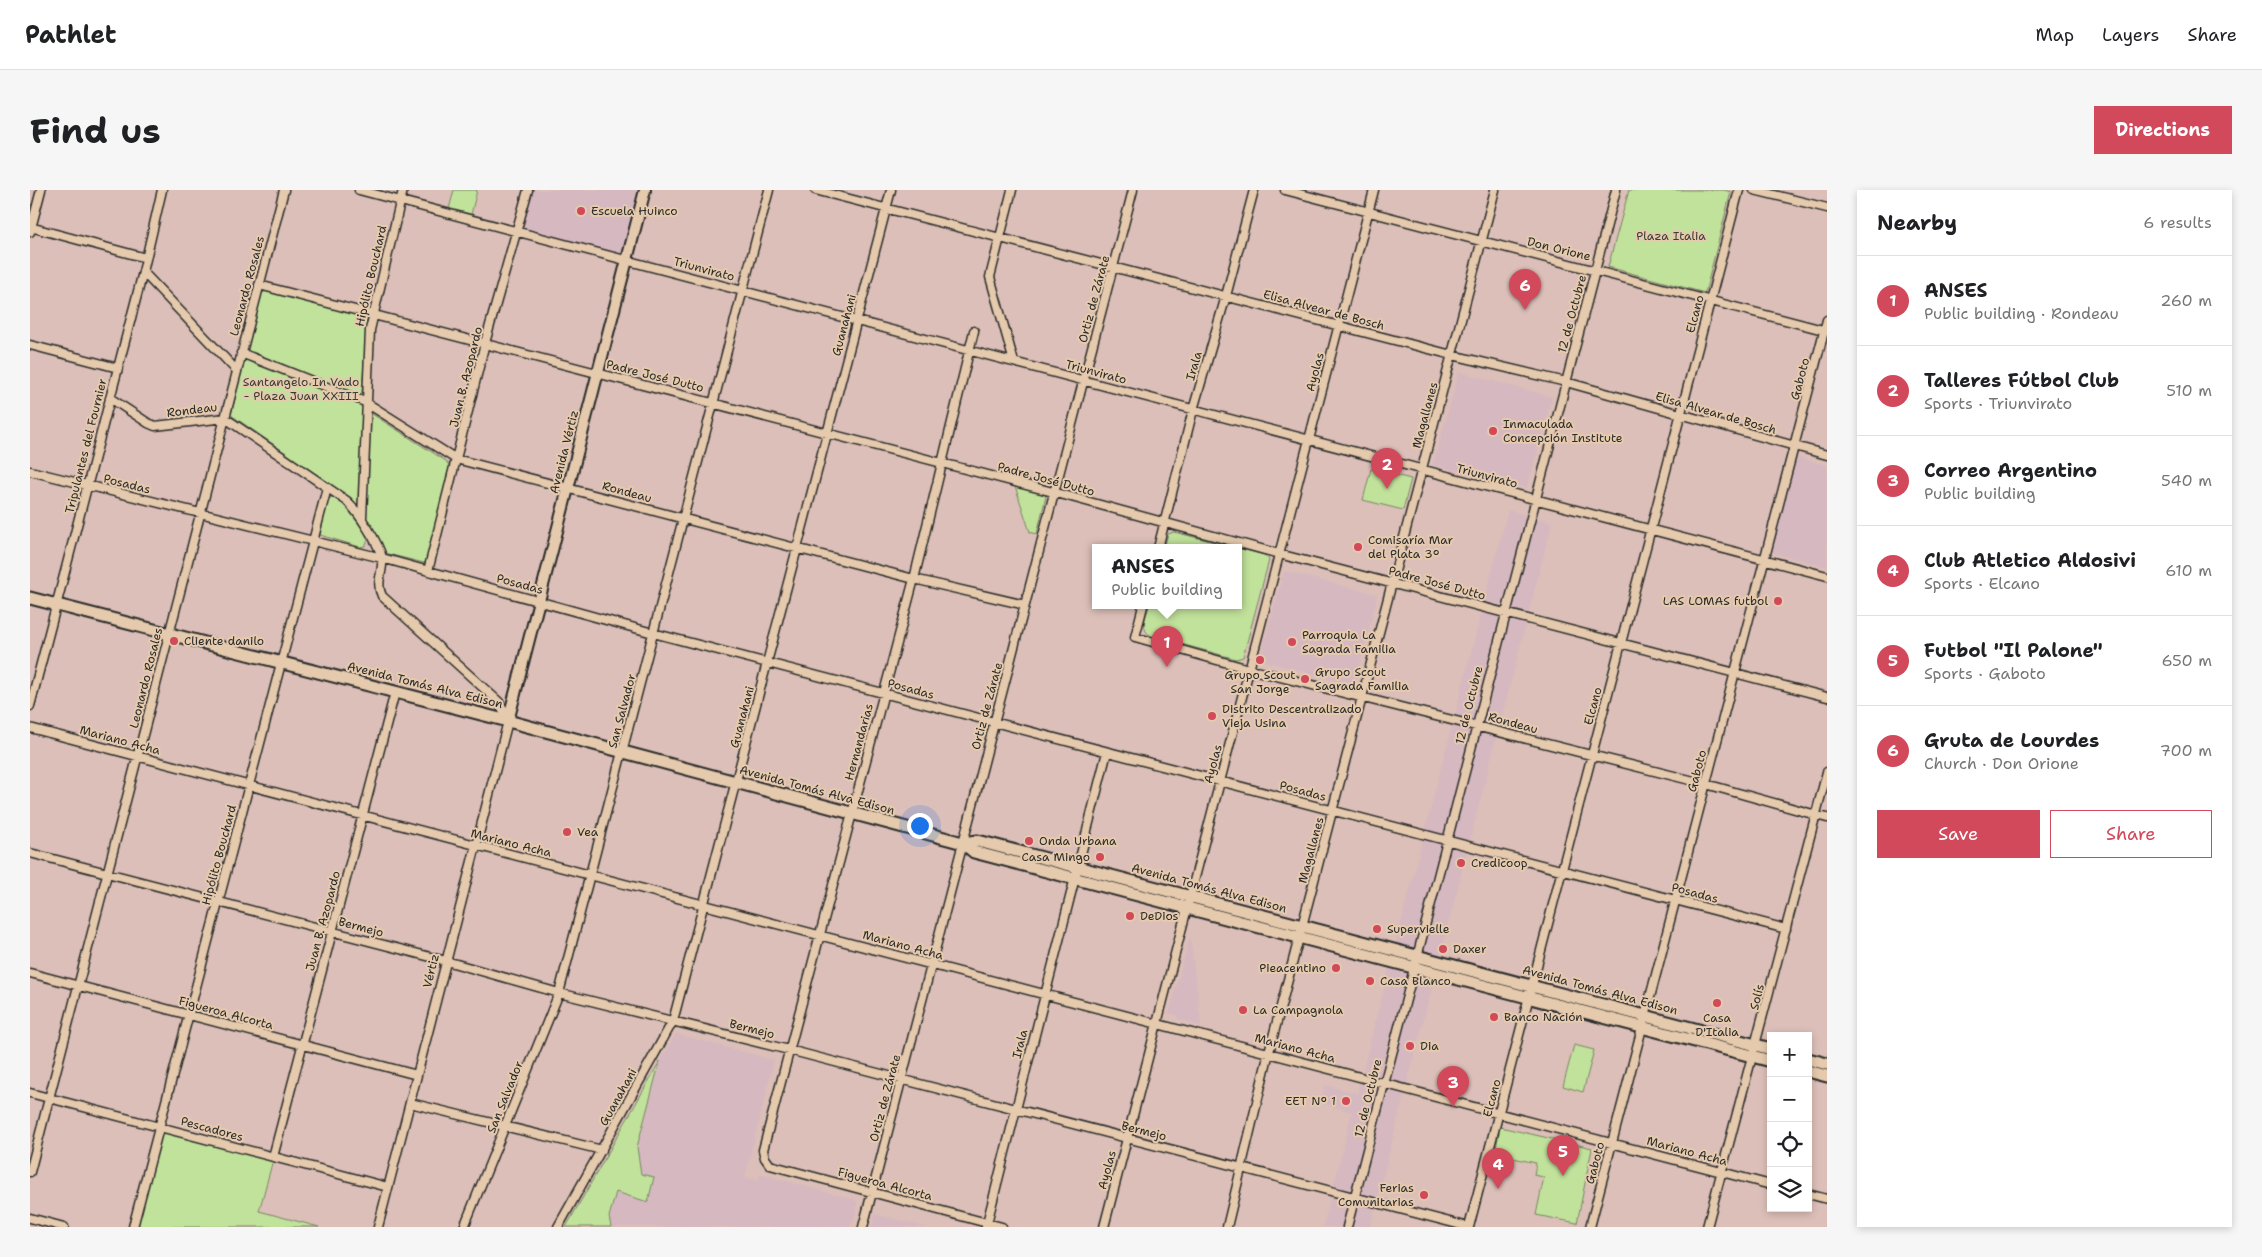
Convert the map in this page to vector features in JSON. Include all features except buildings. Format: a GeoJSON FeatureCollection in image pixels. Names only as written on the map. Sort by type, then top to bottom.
{"type":"FeatureCollection","features":[{"type":"Feature","properties":{"kind":"main road","name":"Avenida Tomás Alva Edison"},"geometry":{"type":"LineString","coordinates":[[30,598],[508,721],[963,843],[978,841],[1075,872],[1755,1051],[1767,1058]]}},
{"type":"Feature","properties":{"kind":"main road","name":"Avenida Tomás Alva Edison"},"geometry":{"type":"LineString","coordinates":[[963,843],[974,852],[1075,872]]}},
{"type":"Feature","properties":{"kind":"main road","name":"Avenida Tomás Alva Edison"},"geometry":{"type":"LineString","coordinates":[[1755,1051],[1767,1050]]}},
{"type":"Feature","properties":{"kind":"main road"},"geometry":{"type":"LineString","coordinates":[[1812,1060],[1827,1064]]}},
{"type":"Feature","properties":{"kind":"main road"},"geometry":{"type":"LineString","coordinates":[[1812,1072],[1827,1076]]}},
{"type":"Feature","properties":{"kind":"street"},"geometry":{"type":"LineString","coordinates":[[41,190],[30,229],[146,258]]}},
{"type":"Feature","properties":{"kind":"street","name":"Tripulantes del Fournier"},"geometry":{"type":"LineString","coordinates":[[30,706],[143,272],[162,190]]}},
{"type":"Feature","properties":{"kind":"street","name":"Leonardo Rosales"},"geometry":{"type":"LineString","coordinates":[[30,1172],[284,190]]}},
{"type":"Feature","properties":{"kind":"street","name":"Triunvirato"},"geometry":{"type":"LineString","coordinates":[[359,190],[1827,576]]}},
{"type":"Feature","properties":{"kind":"street","name":"Hipólito Bouchard"},"geometry":{"type":"LineString","coordinates":[[362,518],[365,402],[372,314],[403,190]]}},
{"type":"Feature","properties":{"kind":"street","name":"Juan B. Azopardo"},"geometry":{"type":"LineString","coordinates":[[428,571],[485,343],[528,190]]}},
{"type":"Feature","properties":{"kind":"street","name":"Avenida Vértiz"},"geometry":{"type":"LineString","coordinates":[[508,721],[645,190]]}},
{"type":"Feature","properties":{"kind":"street","name":"San Salvador"},"geometry":{"type":"LineString","coordinates":[[464,1227],[558,993],[769,190]]}},
{"type":"Feature","properties":{"kind":"street","name":"Elisa Alvear de Bosch"},"geometry":{"type":"LineString","coordinates":[[815,190],[1338,326],[1566,382],[1827,455]]}},
{"type":"Feature","properties":{"kind":"street","name":"Guanahani"},"geometry":{"type":"LineString","coordinates":[[558,1227],[673,1021],[892,190]]}},
{"type":"Feature","properties":{"kind":"street"},"geometry":{"type":"LineString","coordinates":[[1012,190],[990,283],[1014,362]]}},
{"type":"Feature","properties":{"kind":"street","name":"Ortiz de Zárate"},"geometry":{"type":"LineString","coordinates":[[863,1227],[1133,190]]}},
{"type":"Feature","properties":{"kind":"street","name":"Irala"},"geometry":{"type":"LineString","coordinates":[[1159,544],[1193,410],[1254,190]]}},
{"type":"Feature","properties":{"kind":"street","name":"Don Orione"},"geometry":{"type":"LineString","coordinates":[[1285,190],[1826,331]]}},
{"type":"Feature","properties":{"kind":"street","name":"Ayolas"},"geometry":{"type":"LineString","coordinates":[[1104,1227],[1374,190]]}},
{"type":"Feature","properties":{"kind":"street","name":"Magallanes"},"geometry":{"type":"LineString","coordinates":[[1227,1227],[1269,1052],[1495,190]]}},
{"type":"Feature","properties":{"kind":"street","name":"12 de Octubre"},"geometry":{"type":"LineString","coordinates":[[1347,1227],[1616,190]]}},
{"type":"Feature","properties":{"kind":"street","name":"Elcano"},"geometry":{"type":"LineString","coordinates":[[1469,1227],[1739,190]]}},
{"type":"Feature","properties":{"kind":"street"},"geometry":{"type":"LineString","coordinates":[[1754,190],[1827,208]]}},
{"type":"Feature","properties":{"kind":"street"},"geometry":{"type":"LineString","coordinates":[[143,272],[237,371]]}},
{"type":"Feature","properties":{"kind":"street","name":"Padre José Dutto"},"geometry":{"type":"LineString","coordinates":[[259,285],[713,402],[1241,544]]}},
{"type":"Feature","properties":{"kind":"street","name":"Gaboto"},"geometry":{"type":"LineString","coordinates":[[1590,1227],[1793,447],[1826,331],[1827,320]]}},
{"type":"Feature","properties":{"kind":"street","name":"Hernandarias"},"geometry":{"type":"LineString","coordinates":[[765,1158],[763,1150],[914,579],[940,463],[974,331]]}},
{"type":"Feature","properties":{"kind":"street"},"geometry":{"type":"LineString","coordinates":[[30,345],[118,368]]}},
{"type":"Feature","properties":{"kind":"street","name":"Rondeau"},"geometry":{"type":"LineString","coordinates":[[241,353],[365,402],[456,459],[914,579],[1025,605]]}},
{"type":"Feature","properties":{"kind":"street","name":"Rondeau"},"geometry":{"type":"LineString","coordinates":[[110,398],[155,426],[225,418]]}},
{"type":"Feature","properties":{"kind":"street"},"geometry":{"type":"LineString","coordinates":[[225,418],[347,501],[362,518],[382,558],[378,587],[382,596],[499,702],[508,721]]}},
{"type":"Feature","properties":{"kind":"street","name":"Posadas"},"geometry":{"type":"LineString","coordinates":[[30,470],[382,558],[653,633],[1786,929]]}},
{"type":"Feature","properties":{"kind":"street","name":"Hipólito Bouchard"},"geometry":{"type":"LineString","coordinates":[[133,1227],[327,488]]}},
{"type":"Feature","properties":{"kind":"street","name":"Padre José Dutto"},"geometry":{"type":"LineString","coordinates":[[1242,544],[1827,696]]}},
{"type":"Feature","properties":{"kind":"street","name":"Rondeau"},"geometry":{"type":"LineString","coordinates":[[1142,609],[1135,637],[1249,669],[1363,696],[1706,784],[1827,818]]}},
{"type":"Feature","properties":{"kind":"street","name":"Juan B. Azopardo"},"geometry":{"type":"LineString","coordinates":[[273,1157],[395,692]]}},
{"type":"Feature","properties":{"kind":"street","name":"Vértiz"},"geometry":{"type":"LineString","coordinates":[[378,1227],[508,721]]}},
{"type":"Feature","properties":{"kind":"street","name":"Mariano Acha"},"geometry":{"type":"LineString","coordinates":[[30,728],[1767,1184]]}},
{"type":"Feature","properties":{"kind":"street","name":"Irala"},"geometry":{"type":"LineString","coordinates":[[986,1225],[1075,872],[1108,752]]}},
{"type":"Feature","properties":{"kind":"street","name":"Solís"},"geometry":{"type":"LineString","coordinates":[[1707,1227],[1755,1051],[1827,772]]}},
{"type":"Feature","properties":{"kind":"street","name":"Bermejo"},"geometry":{"type":"LineString","coordinates":[[30,853],[446,961],[558,993],[789,1050],[1469,1227]]}},
{"type":"Feature","properties":{"kind":"street","name":"Figueroa Alcorta"},"geometry":{"type":"LineString","coordinates":[[30,973],[417,1075]]}},
{"type":"Feature","properties":{"kind":"street","name":"Pescadores"},"geometry":{"type":"LineString","coordinates":[[30,1093],[388,1187]]}},
{"type":"Feature","properties":{"kind":"street"},"geometry":{"type":"LineString","coordinates":[[410,1103],[602,1150]]}},
{"type":"Feature","properties":{"kind":"street","name":"Figueroa Alcorta"},"geometry":{"type":"LineString","coordinates":[[765,1158],[770,1164],[986,1225],[1002,1227]]}},
{"type":"Feature","properties":{"kind":"street"},"geometry":{"type":"LineString","coordinates":[[1812,1195],[1827,1199]]}},
{"type":"Feature","properties":{"kind":"street"},"geometry":{"type":"LineString","coordinates":[[30,1218],[64,1227]]}},
{"type":"Feature","properties":{"kind":"shaded area","name":"Escuela Huinco"},"geometry":{"type":"Polygon","coordinates":[[[528,190],[645,190],[627,260],[517,231],[528,190]]]}},
{"type":"Feature","properties":{"kind":"shaded area","name":"Inmaculada Concepción Institute"},"geometry":{"type":"Polygon","coordinates":[[[1459,372],[1552,397],[1527,488],[1433,465],[1459,372]]]}},
{"type":"Feature","properties":{"kind":"shaded area"},"geometry":{"type":"Polygon","coordinates":[[[1795,457],[1827,465],[1827,567],[1771,552],[1795,457]]]}},
{"type":"Feature","properties":{"kind":"shaded area"},"geometry":{"type":"Polygon","coordinates":[[[1508,510],[1552,522],[1370,1227],[1323,1227],[1352,1112],[1320,1103],[1325,1085],[1357,1093],[1508,510]]]}},
{"type":"Feature","properties":{"kind":"shaded area"},"geometry":{"type":"Polygon","coordinates":[[[1284,571],[1376,594],[1356,680],[1351,684],[1264,661],[1261,655],[1284,571]]]}},
{"type":"Feature","properties":{"kind":"shaded area"},"geometry":{"type":"Polygon","coordinates":[[[1190,936],[1201,1026],[1177,1019],[1178,1015],[1169,1013],[1190,936]]]}},
{"type":"Feature","properties":{"kind":"shaded area"},"geometry":{"type":"Polygon","coordinates":[[[676,1034],[774,1060],[745,1177],[758,1180],[760,1174],[856,1200],[854,1219],[849,1227],[611,1227],[609,1217],[616,1192],[648,1201],[636,1147],[660,1061],[676,1034]]]}},
{"type":"Feature","properties":{"kind":"shaded area"},"geometry":{"type":"Polygon","coordinates":[[[875,1214],[927,1227],[872,1227],[875,1214]]]}},
{"type":"Feature","properties":{"kind":"green space"},"geometry":{"type":"Polygon","coordinates":[[[454,190],[477,190],[470,219],[448,213],[454,190]]]}},
{"type":"Feature","properties":{"kind":"green space","name":"Plaza Italia"},"geometry":{"type":"Polygon","coordinates":[[[1629,190],[1724,190],[1731,192],[1705,293],[1608,267],[1629,190]]]}},
{"type":"Feature","properties":{"kind":"green space","name":"Santangelo In Vado - Plaza Juan XXIII"},"geometry":{"type":"Polygon","coordinates":[[[266,291],[367,317],[361,407],[446,461],[450,467],[427,560],[424,563],[384,553],[366,517],[348,496],[231,415],[261,294],[266,291]]]}},
{"type":"Feature","properties":{"kind":"green space"},"geometry":{"type":"Polygon","coordinates":[[[1371,469],[1411,479],[1403,510],[1363,500],[1371,469]]]}},
{"type":"Feature","properties":{"kind":"green space"},"geometry":{"type":"Polygon","coordinates":[[[1015,486],[1043,493],[1046,496],[1037,534],[1030,532],[1015,486]]]}},
{"type":"Feature","properties":{"kind":"green space"},"geometry":{"type":"Polygon","coordinates":[[[332,497],[349,509],[358,521],[368,540],[365,546],[360,547],[320,535],[328,499],[332,497]]]}},
{"type":"Feature","properties":{"kind":"green space"},"geometry":{"type":"Polygon","coordinates":[[[1174,532],[1222,544],[1165,544],[1168,534],[1174,532]]]}},
{"type":"Feature","properties":{"kind":"green space"},"geometry":{"type":"Polygon","coordinates":[[[1242,549],[1265,555],[1269,560],[1243,657],[1236,659],[1152,636],[1146,630],[1145,619],[1148,609],[1242,609],[1242,549]]]}},
{"type":"Feature","properties":{"kind":"green space"},"geometry":{"type":"Polygon","coordinates":[[[1574,1045],[1594,1050],[1583,1092],[1563,1086],[1574,1045]]]}},
{"type":"Feature","properties":{"kind":"green space"},"geometry":{"type":"Polygon","coordinates":[[[660,1061],[637,1147],[641,1174],[654,1177],[648,1202],[616,1192],[609,1217],[611,1227],[566,1227],[660,1061]]]}},
{"type":"Feature","properties":{"kind":"green space"},"geometry":{"type":"Polygon","coordinates":[[[1500,1127],[1592,1148],[1577,1223],[1536,1215],[1544,1177],[1534,1175],[1536,1163],[1495,1154],[1500,1127]]]}},
{"type":"Feature","properties":{"kind":"green space"},"geometry":{"type":"Polygon","coordinates":[[[169,1132],[273,1160],[259,1211],[319,1227],[137,1227],[161,1137],[169,1132]]]}},
{"type":"Feature","properties":{"kind":"place","name":"Escuela Huinco"},"geometry":{"type":"Point","coordinates":[581,211]}},
{"type":"Feature","properties":{"kind":"place","name":"Gruta de Lourdes"},"geometry":{"type":"Point","coordinates":[1525,310]}},
{"type":"Feature","properties":{"kind":"place","name":"Inmaculada Concepción Institute"},"geometry":{"type":"Point","coordinates":[1493,431]}},
{"type":"Feature","properties":{"kind":"place","name":"Talleres Fútbol Club"},"geometry":{"type":"Point","coordinates":[1387,489]}},
{"type":"Feature","properties":{"kind":"place","name":"Comisaría Mar del Plata 3°"},"geometry":{"type":"Point","coordinates":[1358,547]}},
{"type":"Feature","properties":{"kind":"place","name":"LAS LOMAS futbol"},"geometry":{"type":"Point","coordinates":[1778,601]}},
{"type":"Feature","properties":{"kind":"place","name":"Cliente danilo"},"geometry":{"type":"Point","coordinates":[174,641]}},
{"type":"Feature","properties":{"kind":"place","name":"Parroquia La Sagrada Familia"},"geometry":{"type":"Point","coordinates":[1292,642]}},
{"type":"Feature","properties":{"kind":"place","name":"Grupo Scout San Jorge"},"geometry":{"type":"Point","coordinates":[1260,660]}},
{"type":"Feature","properties":{"kind":"place","name":"ANSES"},"geometry":{"type":"Point","coordinates":[1167,667]}},
{"type":"Feature","properties":{"kind":"place","name":"Grupo Scout Sagrada Familia"},"geometry":{"type":"Point","coordinates":[1305,679]}},
{"type":"Feature","properties":{"kind":"place","name":"Distrito Descentralizado Vieja Usina"},"geometry":{"type":"Point","coordinates":[1212,716]}},
{"type":"Feature","properties":{"kind":"place","name":"Vea"},"geometry":{"type":"Point","coordinates":[567,832]}},
{"type":"Feature","properties":{"kind":"place","name":"Onda Urbana"},"geometry":{"type":"Point","coordinates":[1029,841]}},
{"type":"Feature","properties":{"kind":"place","name":"Casa Mingo"},"geometry":{"type":"Point","coordinates":[1100,857]}},
{"type":"Feature","properties":{"kind":"place","name":"Credicoop"},"geometry":{"type":"Point","coordinates":[1461,863]}},
{"type":"Feature","properties":{"kind":"place","name":"DeDios"},"geometry":{"type":"Point","coordinates":[1130,916]}},
{"type":"Feature","properties":{"kind":"place","name":"Supervielle"},"geometry":{"type":"Point","coordinates":[1377,929]}},
{"type":"Feature","properties":{"kind":"place","name":"Daxer"},"geometry":{"type":"Point","coordinates":[1443,949]}},
{"type":"Feature","properties":{"kind":"place","name":"Pieacentino"},"geometry":{"type":"Point","coordinates":[1336,968]}},
{"type":"Feature","properties":{"kind":"place","name":"Casa Blanco"},"geometry":{"type":"Point","coordinates":[1370,981]}},
{"type":"Feature","properties":{"kind":"place","name":"Casa D'Italia"},"geometry":{"type":"Point","coordinates":[1717,1003]}},
{"type":"Feature","properties":{"kind":"place","name":"La Campagnola"},"geometry":{"type":"Point","coordinates":[1243,1010]}},
{"type":"Feature","properties":{"kind":"place","name":"Banco Nación"},"geometry":{"type":"Point","coordinates":[1494,1017]}},
{"type":"Feature","properties":{"kind":"place","name":"Dia"},"geometry":{"type":"Point","coordinates":[1410,1046]}},
{"type":"Feature","properties":{"kind":"place","name":"EET Nº 1"},"geometry":{"type":"Point","coordinates":[1346,1101]}},
{"type":"Feature","properties":{"kind":"place","name":"Correo Argentino"},"geometry":{"type":"Point","coordinates":[1453,1107]}},
{"type":"Feature","properties":{"kind":"place","name":"Futbol \"Il Palone\""},"geometry":{"type":"Point","coordinates":[1563,1176]}},
{"type":"Feature","properties":{"kind":"place","name":"Club Atletico Aldosivi"},"geometry":{"type":"Point","coordinates":[1498,1189]}},
{"type":"Feature","properties":{"kind":"place","name":"Ferias Comunitarias"},"geometry":{"type":"Point","coordinates":[1424,1195]}}]}
